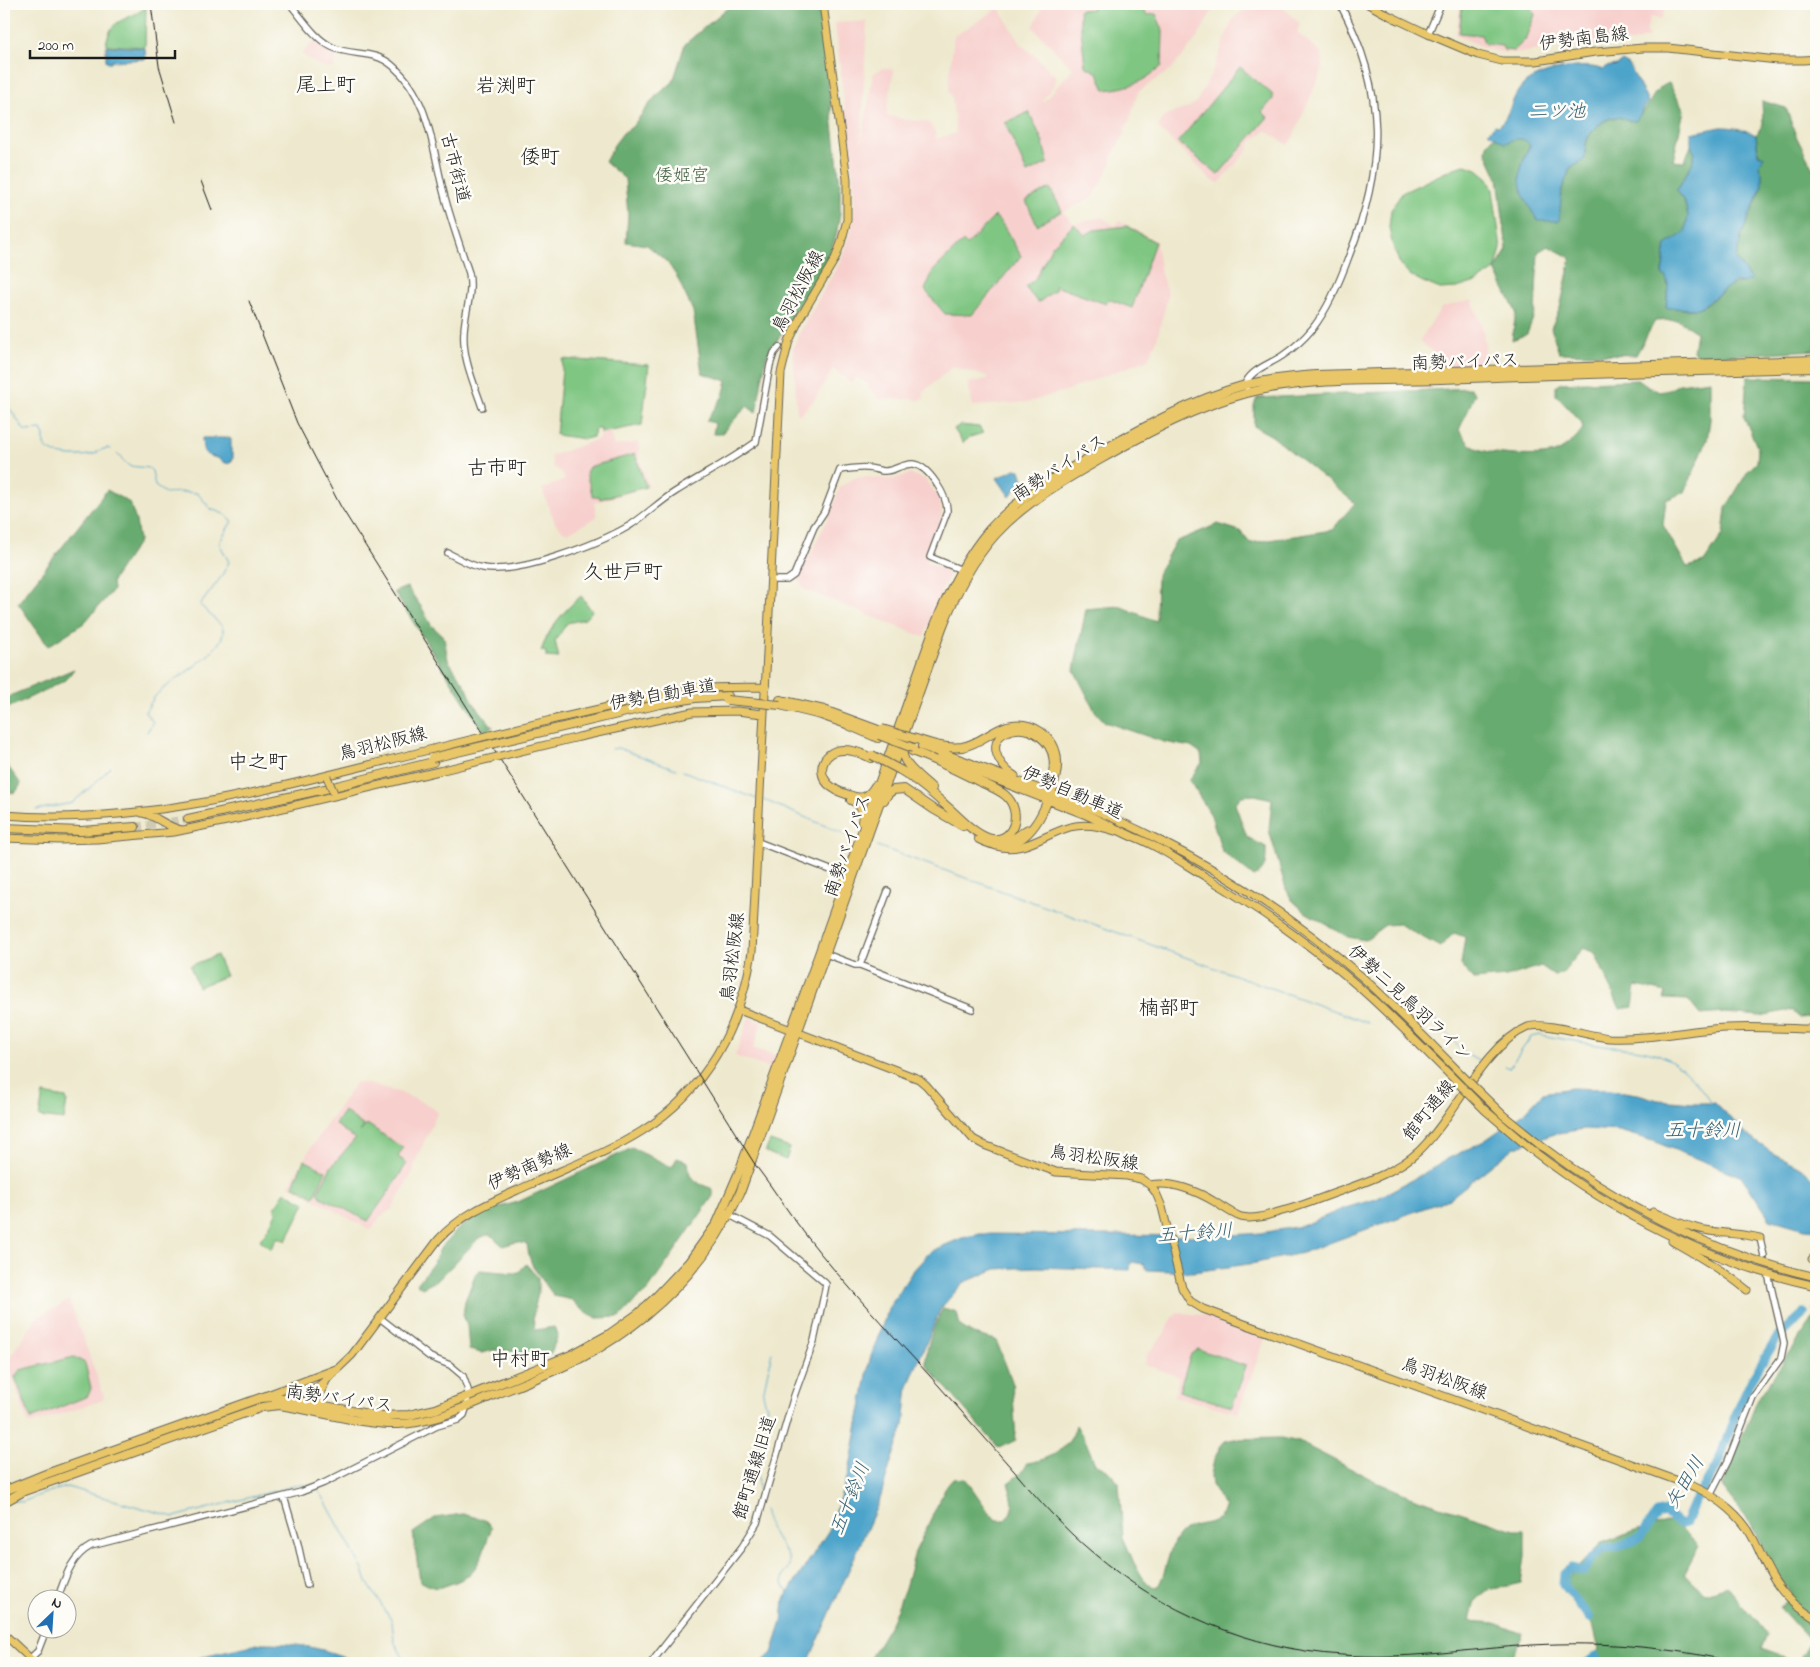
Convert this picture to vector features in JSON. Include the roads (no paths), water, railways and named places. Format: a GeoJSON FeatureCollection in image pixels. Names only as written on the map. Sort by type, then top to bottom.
{"type":"FeatureCollection","features":[{"type":"Feature","properties":{"kind":"highway","name":"南勢バイパス"},"geometry":{"type":"LineString","coordinates":[[1247,389],[1290,377],[1316,375],[1816,360]]}},
{"type":"Feature","properties":{"kind":"highway","name":"南勢バイパス"},"geometry":{"type":"LineString","coordinates":[[4,1501],[15,1495],[262,1407],[279,1405],[399,1424],[431,1419],[572,1362],[601,1347],[633,1326],[664,1300],[691,1272],[713,1243],[726,1213],[750,1144],[826,954],[909,718],[970,554],[999,520],[1045,483],[1166,416],[1214,395],[1247,389],[1325,382],[1816,368]]}},
{"type":"Feature","properties":{"kind":"highway","name":"南勢バイパス"},"geometry":{"type":"LineString","coordinates":[[794,1031],[846,876],[935,625],[964,571]]}},
{"type":"Feature","properties":{"kind":"highway","name":"伊勢自動車道"},"geometry":{"type":"LineString","coordinates":[[187,817],[661,706],[727,698],[780,702],[818,708],[880,733]]}},
{"type":"Feature","properties":{"kind":"highway","name":"伊勢自動車道"},"geometry":{"type":"LineString","coordinates":[[780,702],[880,733]]}},
{"type":"Feature","properties":{"kind":"highway"},"geometry":{"type":"LineString","coordinates":[[909,718],[902,751],[904,760],[950,804],[966,826]]}},
{"type":"Feature","properties":{"kind":"highway"},"geometry":{"type":"LineString","coordinates":[[914,745],[963,746],[974,743],[1006,727],[1029,726],[1043,734],[1054,748],[1057,766],[1052,789]]}},
{"type":"Feature","properties":{"kind":"highway"},"geometry":{"type":"LineString","coordinates":[[872,756],[840,750],[828,756],[822,768],[826,781],[838,791],[858,798],[864,798],[870,793],[876,783],[899,728]]}},
{"type":"Feature","properties":{"kind":"highway"},"geometry":{"type":"LineString","coordinates":[[880,733],[972,764]]}},
{"type":"Feature","properties":{"kind":"highway"},"geometry":{"type":"LineString","coordinates":[[914,745],[992,787],[1010,801],[1016,813],[1013,828],[1002,837],[988,841]]}},
{"type":"Feature","properties":{"kind":"highway","name":"伊勢自動車道"},"geometry":{"type":"LineString","coordinates":[[914,745],[1085,814],[1131,836]]}},
{"type":"Feature","properties":{"kind":"highway"},"geometry":{"type":"LineString","coordinates":[[856,848],[863,817],[861,807],[857,802],[838,795],[827,788],[820,779],[818,767],[825,753],[835,747],[852,747],[900,771],[966,826],[988,841],[1006,845],[1022,839],[1036,825],[1045,802]]}},
{"type":"Feature","properties":{"kind":"highway"},"geometry":{"type":"LineString","coordinates":[[865,845],[885,797],[896,789],[907,790],[933,809],[966,826]]}},
{"type":"Feature","properties":{"kind":"highway"},"geometry":{"type":"LineString","coordinates":[[4,823],[80,826],[135,825],[81,831],[4,828]]}},
{"type":"Feature","properties":{"kind":"highway","name":"南勢バイパス"},"geometry":{"type":"LineString","coordinates":[[5,1490],[254,1399],[268,1397],[286,1399],[379,1416],[403,1416],[431,1411],[468,1398],[579,1351],[628,1321],[663,1292],[703,1245],[726,1213]]}},
{"type":"Feature","properties":{"kind":"highway"},"geometry":{"type":"LineString","coordinates":[[326,1380],[318,1396],[326,1406]]}},
{"type":"Feature","properties":{"kind":"main road","name":"鳥羽松阪線"},"geometry":{"type":"LineString","coordinates":[[823,4],[847,178],[848,209],[838,251],[792,334],[781,373],[766,687],[762,714],[752,952],[746,986],[739,1010],[919,1079],[973,1139],[984,1145],[1056,1172],[1127,1176],[1141,1179],[1150,1185],[1160,1201],[1178,1276],[1185,1295],[1190,1301],[1204,1309],[1711,1494],[1729,1508],[1744,1525],[1753,1538],[1778,1587],[1790,1600],[1816,1619]]}},
{"type":"Feature","properties":{"kind":"main road","name":"伊勢南島線"},"geometry":{"type":"LineString","coordinates":[[1368,4],[1428,34],[1478,55],[1502,61],[1536,61],[1595,52],[1643,48],[1668,48],[1777,60],[1816,58]]}},
{"type":"Feature","properties":{"kind":"main road","name":"鳥羽松阪線"},"geometry":{"type":"LineString","coordinates":[[4,815],[45,817],[96,816],[136,812],[236,796],[326,776],[432,748],[686,690],[713,687],[766,687]]}},
{"type":"Feature","properties":{"kind":"main road"},"geometry":{"type":"LineString","coordinates":[[4,838],[96,839],[188,830],[336,797],[579,737],[692,712],[737,711],[762,714]]}},
{"type":"Feature","properties":{"kind":"main road"},"geometry":{"type":"LineString","coordinates":[[1014,730],[1023,730],[1031,732],[1043,740],[1049,747],[1053,760],[1052,789],[1016,777],[1003,767],[997,760],[996,751],[997,744],[1004,735],[1014,730]]}},
{"type":"Feature","properties":{"kind":"main road","name":"伊勢二見鳥羽ライン"},"geometry":{"type":"LineString","coordinates":[[972,764],[1052,789],[1156,838],[1210,868],[1270,906],[1316,939],[1362,977],[1503,1115],[1540,1145],[1599,1186],[1638,1209],[1686,1233],[1735,1253],[1816,1277]]}},
{"type":"Feature","properties":{"kind":"main road"},"geometry":{"type":"LineString","coordinates":[[326,776],[336,797]]}},
{"type":"Feature","properties":{"kind":"main road"},"geometry":{"type":"LineString","coordinates":[[136,812],[150,815],[175,828],[188,830]]}},
{"type":"Feature","properties":{"kind":"main road","name":"伊勢二見鳥羽ライン"},"geometry":{"type":"LineString","coordinates":[[988,841],[1004,848],[1021,847],[1064,829],[1081,826],[1100,827],[1131,836],[1178,860],[1221,886],[1298,938],[1384,1010],[1485,1110],[1532,1150],[1602,1200],[1645,1223],[1703,1250],[1763,1272],[1816,1286]]}},
{"type":"Feature","properties":{"kind":"main road","name":"伊勢南勢線"},"geometry":{"type":"LineString","coordinates":[[262,1407],[317,1387],[326,1380],[355,1352],[438,1240],[464,1216],[620,1143],[647,1128],[670,1110],[711,1064],[724,1044],[739,1010]]}},
{"type":"Feature","properties":{"kind":"main road","name":"館町通線"},"geometry":{"type":"LineString","coordinates":[[1150,1185],[1161,1184],[1194,1191],[1234,1214],[1249,1218],[1283,1211],[1382,1175],[1402,1165],[1419,1150],[1435,1134],[1489,1059],[1515,1035],[1533,1026],[1543,1026],[1611,1038],[1640,1037],[1726,1028],[1816,1029]]}},
{"type":"Feature","properties":{"kind":"main road"},"geometry":{"type":"LineString","coordinates":[[1599,1186],[1652,1212],[1691,1227],[1760,1238]]}},
{"type":"Feature","properties":{"kind":"main road"},"geometry":{"type":"LineString","coordinates":[[1602,1200],[1630,1218],[1707,1260],[1729,1275],[1746,1290]]}},
{"type":"Feature","properties":{"kind":"main road","name":"伊勢南勢線"},"geometry":{"type":"LineString","coordinates":[[254,1399],[340,1366]]}},
{"type":"Feature","properties":{"kind":"main road"},"geometry":{"type":"LineString","coordinates":[[4,1634],[31,1662]]}},
{"type":"Feature","properties":{"kind":"street","name":"古市街道"},"geometry":{"type":"LineString","coordinates":[[290,4],[317,36],[330,46],[341,50],[375,55],[386,61],[402,75],[419,101],[434,145],[443,188],[469,273],[471,288],[464,331],[464,346],[470,372],[482,407]]}},
{"type":"Feature","properties":{"kind":"street"},"geometry":{"type":"LineString","coordinates":[[1247,389],[1248,379],[1252,373],[1297,345],[1318,322],[1332,297],[1346,263],[1370,195],[1376,155],[1373,91],[1365,62],[1340,4]]}},
{"type":"Feature","properties":{"kind":"street"},"geometry":{"type":"LineString","coordinates":[[1428,34],[1441,4]]}},
{"type":"Feature","properties":{"kind":"street"},"geometry":{"type":"LineString","coordinates":[[448,553],[482,568],[496,569],[536,562],[574,551],[631,525],[675,492],[756,442],[770,365],[774,353],[779,347]]}},
{"type":"Feature","properties":{"kind":"street"},"geometry":{"type":"LineString","coordinates":[[770,580],[787,580],[794,575],[814,527],[824,512],[840,470],[865,467],[886,471],[910,464],[925,469],[942,492],[948,507],[948,512],[930,557],[964,571]]}},
{"type":"Feature","properties":{"kind":"street"},"geometry":{"type":"LineString","coordinates":[[758,842],[846,876]]}},
{"type":"Feature","properties":{"kind":"street"},"geometry":{"type":"LineString","coordinates":[[860,965],[888,891]]}},
{"type":"Feature","properties":{"kind":"street"},"geometry":{"type":"LineString","coordinates":[[826,954],[972,1008]]}},
{"type":"Feature","properties":{"kind":"street","name":"館町通線旧道"},"geometry":{"type":"LineString","coordinates":[[652,1663],[742,1547],[757,1523],[794,1396],[815,1336],[826,1284],[780,1243],[753,1226],[726,1213]]}},
{"type":"Feature","properties":{"kind":"street"},"geometry":{"type":"LineString","coordinates":[[1760,1238],[1764,1256]]}},
{"type":"Feature","properties":{"kind":"street"},"geometry":{"type":"LineString","coordinates":[[1711,1494],[1728,1461],[1753,1397],[1781,1358],[1784,1343],[1768,1278]]}},
{"type":"Feature","properties":{"kind":"street"},"geometry":{"type":"LineString","coordinates":[[61,1590],[71,1563],[80,1553],[95,1544],[305,1491],[437,1426],[460,1419],[464,1415],[468,1398],[466,1379],[450,1365],[430,1357],[380,1318]]}},
{"type":"Feature","properties":{"kind":"street"},"geometry":{"type":"LineString","coordinates":[[284,1497],[298,1544],[307,1585]]}},
{"type":"Feature","properties":{"kind":"street"},"geometry":{"type":"LineString","coordinates":[[31,1662],[42,1640]]}},
{"type":"Feature","properties":{"kind":"water"},"geometry":{"type":"Polygon","coordinates":[[[106,46],[145,48],[146,59],[112,61],[108,63],[106,60],[106,46]]]}},
{"type":"Feature","properties":{"kind":"water","name":"二ツ池"},"geometry":{"type":"Polygon","coordinates":[[[1622,61],[1629,65],[1648,102],[1636,121],[1613,117],[1604,121],[1592,132],[1587,140],[1585,159],[1570,169],[1562,189],[1559,221],[1538,221],[1526,201],[1520,185],[1521,167],[1530,146],[1522,139],[1515,139],[1505,143],[1488,132],[1495,125],[1499,126],[1503,121],[1522,86],[1538,76],[1573,67],[1595,67],[1603,70],[1605,67],[1617,65],[1622,61]]]}},
{"type":"Feature","properties":{"kind":"water"},"geometry":{"type":"Polygon","coordinates":[[[1721,127],[1748,131],[1756,135],[1758,154],[1764,156],[1759,166],[1762,173],[1762,186],[1742,234],[1736,259],[1751,280],[1743,283],[1735,282],[1701,307],[1695,309],[1666,308],[1668,285],[1666,277],[1662,275],[1666,245],[1685,232],[1688,216],[1685,203],[1677,190],[1692,164],[1695,152],[1691,146],[1691,133],[1721,127]]]}},
{"type":"Feature","properties":{"kind":"water"},"geometry":{"type":"Polygon","coordinates":[[[202,438],[231,439],[233,459],[229,464],[205,453],[202,438]]]}},
{"type":"Feature","properties":{"kind":"water"},"geometry":{"type":"Polygon","coordinates":[[[1015,469],[1020,470],[1024,483],[1014,490],[1010,497],[997,478],[1015,469]]]}},
{"type":"Feature","properties":{"kind":"water","name":"五十鈴川"},"geometry":{"type":"Polygon","coordinates":[[[1571,1088],[1603,1089],[1638,1094],[1658,1100],[1715,1103],[1766,1149],[1808,1172],[1814,1180],[1817,1189],[1816,1230],[1805,1229],[1770,1219],[1742,1177],[1653,1141],[1619,1131],[1585,1129],[1558,1133],[1515,1147],[1449,1199],[1302,1253],[1256,1263],[1193,1272],[1147,1270],[1144,1264],[1131,1262],[1130,1270],[1036,1267],[996,1269],[963,1283],[941,1308],[908,1386],[904,1426],[880,1499],[808,1663],[761,1663],[772,1653],[782,1622],[784,1599],[829,1530],[849,1472],[870,1359],[889,1307],[912,1272],[931,1251],[962,1238],[980,1234],[1219,1236],[1261,1233],[1302,1226],[1345,1208],[1376,1199],[1447,1159],[1484,1141],[1524,1113],[1543,1093],[1571,1088]]]}},
{"type":"Feature","properties":{"kind":"water"},"geometry":{"type":"Polygon","coordinates":[[[262,1643],[311,1647],[358,1663],[185,1663],[207,1655],[262,1643]]]}},
{"type":"Feature","properties":{"kind":"waterway"},"geometry":{"type":"LineString","coordinates":[[4,400],[25,431],[41,430],[44,436],[44,445],[53,452],[60,455],[84,456],[107,448],[110,449]]}},
{"type":"Feature","properties":{"kind":"waterway"},"geometry":{"type":"LineString","coordinates":[[117,454],[129,466],[149,468],[152,471],[155,486],[165,493],[197,493],[211,509],[224,514],[232,521],[219,543],[229,562],[221,577],[200,605],[222,626],[223,635],[218,644],[198,664],[156,695],[145,712],[153,722],[147,732]]}},
{"type":"Feature","properties":{"kind":"waterway"},"geometry":{"type":"LineString","coordinates":[[612,749],[618,748],[676,769]]}},
{"type":"Feature","properties":{"kind":"waterway"},"geometry":{"type":"LineString","coordinates":[[36,810],[72,803],[111,767]]}},
{"type":"Feature","properties":{"kind":"waterway"},"geometry":{"type":"LineString","coordinates":[[683,771],[757,799]]}},
{"type":"Feature","properties":{"kind":"waterway"},"geometry":{"type":"LineString","coordinates":[[764,800],[847,835]]}},
{"type":"Feature","properties":{"kind":"waterway"},"geometry":{"type":"LineString","coordinates":[[877,846],[1368,1023]]}},
{"type":"Feature","properties":{"kind":"waterway"},"geometry":{"type":"LineString","coordinates":[[1431,1015],[1466,1054],[1480,1062]]}},
{"type":"Feature","properties":{"kind":"waterway"},"geometry":{"type":"LineString","coordinates":[[1505,1066],[1509,1068],[1531,1037],[1540,1035],[1597,1045],[1643,1050],[1660,1055],[1675,1063],[1692,1078],[1711,1102]]}},
{"type":"Feature","properties":{"kind":"waterway","name":"矢田川"},"geometry":{"type":"LineString","coordinates":[[1590,1618],[1563,1585],[1564,1574],[1571,1568],[1584,1571],[1592,1558],[1604,1549],[1617,1547],[1640,1538],[1657,1514],[1665,1512],[1680,1524],[1686,1522],[1694,1503],[1717,1466],[1735,1416],[1751,1381],[1777,1338],[1804,1313]]}},
{"type":"Feature","properties":{"kind":"waterway"},"geometry":{"type":"LineString","coordinates":[[761,1429],[767,1408],[763,1394],[772,1352]]}},
{"type":"Feature","properties":{"kind":"waterway"},"geometry":{"type":"LineString","coordinates":[[760,1436],[757,1468],[761,1499]]}},
{"type":"Feature","properties":{"kind":"waterway"},"geometry":{"type":"LineString","coordinates":[[15,1501],[22,1502],[67,1487],[174,1517],[298,1485],[310,1485]]}},
{"type":"Feature","properties":{"kind":"waterway"},"geometry":{"type":"LineString","coordinates":[[315,1488],[322,1495],[363,1570],[367,1582],[392,1621],[394,1641],[406,1663]]}},
{"type":"Feature","properties":{"kind":"waterway"},"geometry":{"type":"LineString","coordinates":[[764,1509],[771,1529],[789,1560],[788,1568],[783,1577],[784,1586],[788,1593]]}},
{"type":"Feature","properties":{"kind":"waterway","name":"矢田川"},"geometry":{"type":"LineString","coordinates":[[1587,1663],[1596,1656]]}},
{"type":"Feature","properties":{"kind":"tunnel"},"geometry":{"type":"LineString","coordinates":[[135,827],[188,819]]}},
{"type":"Feature","properties":{"kind":"railway"},"geometry":{"type":"LineString","coordinates":[[151,4],[159,66],[176,122]]}},
{"type":"Feature","properties":{"kind":"railway"},"geometry":{"type":"LineString","coordinates":[[201,181],[212,210]]}},
{"type":"Feature","properties":{"kind":"railway"},"geometry":{"type":"LineString","coordinates":[[249,301],[297,423],[341,507],[756,1166],[805,1234],[837,1273],[1042,1503],[1081,1543],[1148,1593],[1178,1609],[1209,1624],[1241,1636],[1274,1645],[1308,1651],[1366,1656],[1558,1644],[1636,1646],[1713,1657],[1739,1663]]}},
{"type":"Feature","properties":{"kind":"district","name":"尾上町"},"geometry":{"type":"Point","coordinates":[326,86]}},
{"type":"Feature","properties":{"kind":"district","name":"岩渕町"},"geometry":{"type":"Point","coordinates":[506,87]}},
{"type":"Feature","properties":{"kind":"district","name":"倭町"},"geometry":{"type":"Point","coordinates":[540,158]}},
{"type":"Feature","properties":{"kind":"district","name":"古市町"},"geometry":{"type":"Point","coordinates":[497,469]}},
{"type":"Feature","properties":{"kind":"district","name":"久世戸町"},"geometry":{"type":"Point","coordinates":[623,573]}},
{"type":"Feature","properties":{"kind":"district","name":"中之町"},"geometry":{"type":"Point","coordinates":[258,763]}},
{"type":"Feature","properties":{"kind":"district","name":"楠部町"},"geometry":{"type":"Point","coordinates":[1169,1009]}},
{"type":"Feature","properties":{"kind":"district","name":"中村町"},"geometry":{"type":"Point","coordinates":[520,1360]}},
{"type":"Feature","properties":{"kind":"park label","name":"倭姬宮"},"geometry":{"type":"Point","coordinates":[682,177]}}]}
